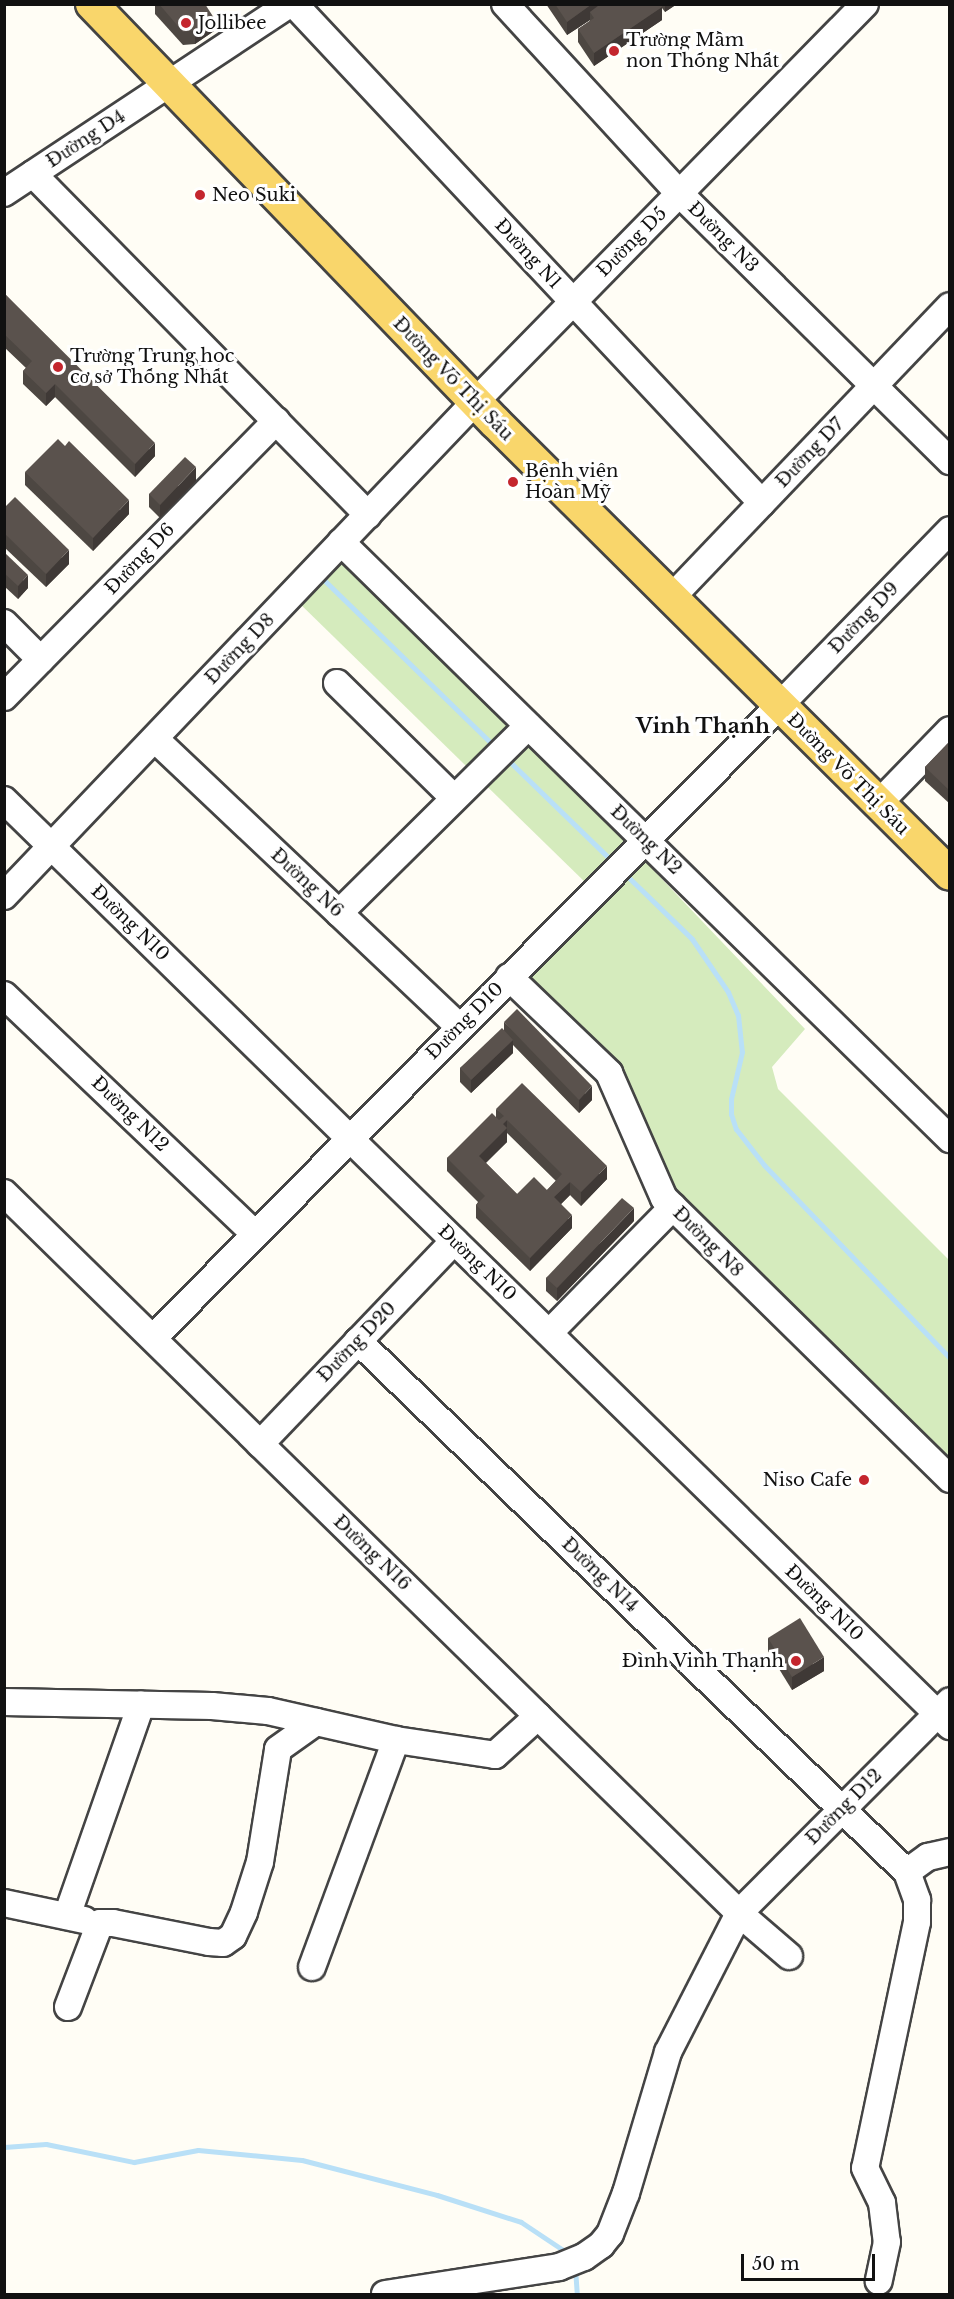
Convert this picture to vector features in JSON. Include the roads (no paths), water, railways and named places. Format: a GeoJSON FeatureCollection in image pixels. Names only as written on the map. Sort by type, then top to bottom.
{"type":"FeatureCollection","features":[{"type":"Feature","properties":{"kind":"main road","name":"Đường Võ Thị Sáu"},"geometry":{"type":"LineString","coordinates":[[92,4],[167,85],[475,402],[670,599],[950,874]]}},
{"type":"Feature","properties":{"kind":"street","name":"Đường D4"},"geometry":{"type":"LineString","coordinates":[[4,193],[292,4]]}},
{"type":"Feature","properties":{"kind":"street","name":"Đường N1"},"geometry":{"type":"LineString","coordinates":[[292,4],[762,503]]}},
{"type":"Feature","properties":{"kind":"street","name":"Đường N3"},"geometry":{"type":"LineString","coordinates":[[505,4],[680,194],[950,461]]}},
{"type":"Feature","properties":{"kind":"street","name":"Đường D5"},"geometry":{"type":"LineString","coordinates":[[475,402],[865,4]]}},
{"type":"Feature","properties":{"kind":"street"},"geometry":{"type":"LineString","coordinates":[[33,174],[368,514]]}},
{"type":"Feature","properties":{"kind":"street","name":"Đường D7"},"geometry":{"type":"LineString","coordinates":[[670,599],[950,306]]}},
{"type":"Feature","properties":{"kind":"street","name":"Đường D8"},"geometry":{"type":"LineString","coordinates":[[4,896],[475,402]]}},
{"type":"Feature","properties":{"kind":"street","name":"Đường D6"},"geometry":{"type":"LineString","coordinates":[[4,698],[276,421]]}},
{"type":"Feature","properties":{"kind":"street","name":"Đường D9"},"geometry":{"type":"LineString","coordinates":[[779,706],[950,530]]}},
{"type":"Feature","properties":{"kind":"street","name":"Đường N2"},"geometry":{"type":"LineString","coordinates":[[341,542],[528,726],[637,847],[950,1139]]}},
{"type":"Feature","properties":{"kind":"street"},"geometry":{"type":"LineString","coordinates":[[4,623],[41,660]]}},
{"type":"Feature","properties":{"kind":"street"},"geometry":{"type":"LineString","coordinates":[[338,683],[454,798]]}},
{"type":"Feature","properties":{"kind":"street","name":"Đường D10"},"geometry":{"type":"LineString","coordinates":[[153,1338],[779,706]]}},
{"type":"Feature","properties":{"kind":"street"},"geometry":{"type":"LineString","coordinates":[[339,913],[528,726]]}},
{"type":"Feature","properties":{"kind":"street"},"geometry":{"type":"LineString","coordinates":[[878,804],[950,730]]}},
{"type":"Feature","properties":{"kind":"street","name":"Đường N6"},"geometry":{"type":"LineString","coordinates":[[155,739],[460,1027]]}},
{"type":"Feature","properties":{"kind":"street","name":"Đường N10"},"geometry":{"type":"LineString","coordinates":[[4,800],[454,1241],[945,1713]]}},
{"type":"Feature","properties":{"kind":"street","name":"Đường N8"},"geometry":{"type":"LineString","coordinates":[[509,977],[609,1073],[664,1198],[950,1479]]}},
{"type":"Feature","properties":{"kind":"street","name":"Đường N12"},"geometry":{"type":"LineString","coordinates":[[4,994],[255,1234]]}},
{"type":"Feature","properties":{"kind":"street","name":"Đường N16"},"geometry":{"type":"LineString","coordinates":[[4,1193],[739,1913],[789,1956]]}},
{"type":"Feature","properties":{"kind":"street"},"geometry":{"type":"LineString","coordinates":[[549,1333],[673,1207]]}},
{"type":"Feature","properties":{"kind":"street","name":"Đường D20"},"geometry":{"type":"LineString","coordinates":[[260,1443],[454,1241]]}},
{"type":"Feature","properties":{"kind":"street","name":"Đường N14"},"geometry":{"type":"LineString","coordinates":[[358,1341],[908,1872]]}},
{"type":"Feature","properties":{"kind":"street"},"geometry":{"type":"LineString","coordinates":[[4,1702],[212,1706],[268,1711],[396,1740],[495,1755],[538,1716]]}},
{"type":"Feature","properties":{"kind":"street"},"geometry":{"type":"LineString","coordinates":[[67,1916],[141,1705]]}},
{"type":"Feature","properties":{"kind":"street","name":"Đường D12"},"geometry":{"type":"LineString","coordinates":[[385,2295],[559,2267],[584,2257],[601,2245],[610,2234],[626,2193],[668,2052],[739,1913],[842,1809],[945,1713]]}},
{"type":"Feature","properties":{"kind":"street"},"geometry":{"type":"LineString","coordinates":[[4,1903],[100,1923],[113,1923],[209,1942],[223,1942],[233,1935],[244,1912],[260,1862],[278,1749],[316,1722]]}},
{"type":"Feature","properties":{"kind":"street"},"geometry":{"type":"LineString","coordinates":[[312,1967],[396,1740]]}},
{"type":"Feature","properties":{"kind":"street"},"geometry":{"type":"LineString","coordinates":[[879,2281],[887,2242],[882,2203],[864,2168],[917,1922],[917,1900],[908,1872],[928,1857],[950,1852]]}},
{"type":"Feature","properties":{"kind":"street"},"geometry":{"type":"LineString","coordinates":[[68,2007],[100,1923]]}},
{"type":"Feature","properties":{"kind":"waterway"},"geometry":{"type":"LineString","coordinates":[[324,580],[495,747]]}},
{"type":"Feature","properties":{"kind":"waterway"},"geometry":{"type":"LineString","coordinates":[[506,758],[613,862]]}},
{"type":"Feature","properties":{"kind":"waterway"},"geometry":{"type":"LineString","coordinates":[[624,873],[692,939],[728,992],[738,1015],[742,1052],[731,1099],[731,1114],[736,1129],[764,1165],[950,1358]]}},
{"type":"Feature","properties":{"kind":"waterway"},"geometry":{"type":"LineString","coordinates":[[4,2147],[46,2144],[134,2162],[198,2150],[302,2160],[437,2195],[521,2222],[567,2255]]}},
{"type":"Feature","properties":{"kind":"waterway"},"geometry":{"type":"LineString","coordinates":[[575,2268],[577,2294]]}},
{"type":"Feature","properties":{"kind":"place","name":"Jollibee"},"geometry":{"type":"Point","coordinates":[186,23]}},
{"type":"Feature","properties":{"kind":"place","name":"Trường Mầm non Thống Nhất"},"geometry":{"type":"Point","coordinates":[614,51]}},
{"type":"Feature","properties":{"kind":"place","name":"Neo Suki"},"geometry":{"type":"Point","coordinates":[200,195]}},
{"type":"Feature","properties":{"kind":"place","name":"Trường Trung học cơ sở Thống Nhất"},"geometry":{"type":"Point","coordinates":[58,367]}},
{"type":"Feature","properties":{"kind":"place","name":"Bệnh viện Hoàn Mỹ"},"geometry":{"type":"Point","coordinates":[513,482]}},
{"type":"Feature","properties":{"kind":"place","name":"Niso Cafe"},"geometry":{"type":"Point","coordinates":[864,1480]}},
{"type":"Feature","properties":{"kind":"place","name":"Đình Vinh Thạnh"},"geometry":{"type":"Point","coordinates":[796,1661]}},
{"type":"Feature","properties":{"kind":"district","name":"Vinh Thạnh"},"geometry":{"type":"Point","coordinates":[703,726]}}]}
